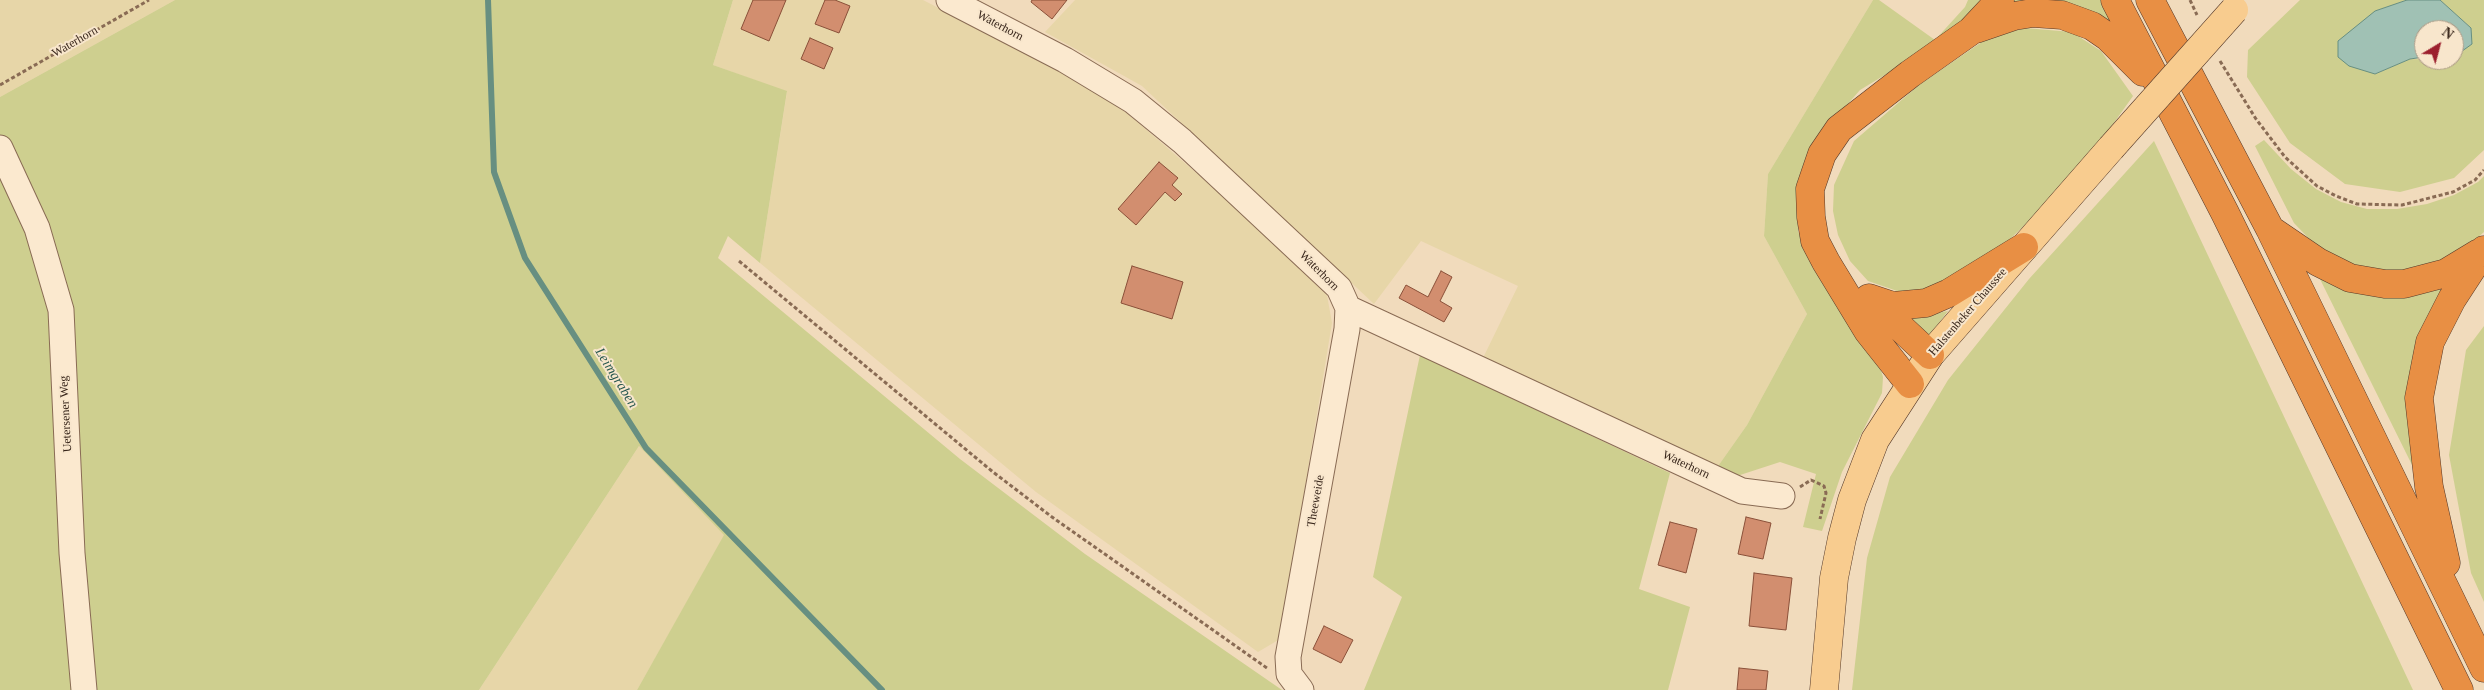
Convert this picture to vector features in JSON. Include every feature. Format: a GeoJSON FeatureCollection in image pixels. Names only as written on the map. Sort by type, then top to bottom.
{"type":"FeatureCollection","features":[{"type":"Feature","properties":{"kind":"highway"},"geometry":{"type":"LineString","coordinates":[[1910,384],[1868,331],[1815,241],[1810,203],[1816,168],[1829,141],[1849,119],[1971,31],[2000,0]]}},
{"type":"Feature","properties":{"kind":"highway"},"geometry":{"type":"LineString","coordinates":[[2115,0],[2250,263],[2459,690]]}},
{"type":"Feature","properties":{"kind":"highway"},"geometry":{"type":"LineString","coordinates":[[2150,0],[2270,229],[2484,668]]}},
{"type":"Feature","properties":{"kind":"highway"},"geometry":{"type":"LineString","coordinates":[[1971,31],[2014,16],[2033,13],[2048,13],[2075,18],[2108,37],[2160,89]]}},
{"type":"Feature","properties":{"kind":"highway"},"geometry":{"type":"LineString","coordinates":[[2270,229],[2318,262],[2350,278],[2385,284],[2404,284],[2446,272],[2484,250]]}},
{"type":"Feature","properties":{"kind":"highway"},"geometry":{"type":"LineString","coordinates":[[1869,298],[1893,306],[1926,303],[1949,293],[2024,247]]}},
{"type":"Feature","properties":{"kind":"highway"},"geometry":{"type":"LineString","coordinates":[[2458,613],[2428,487],[2419,398],[2430,342],[2452,299],[2484,250]]}},
{"type":"Feature","properties":{"kind":"highway"},"geometry":{"type":"LineString","coordinates":[[1826,262],[1869,298],[1930,355]]}},
{"type":"Feature","properties":{"kind":"main road","name":"Halstenbeker Chaussee"},"geometry":{"type":"LineString","coordinates":[[1824,690],[1834,578],[1852,500],[1875,440],[1930,355],[2239,5]]}},
{"type":"Feature","properties":{"kind":"street","name":"Waterhorn"},"geometry":{"type":"LineString","coordinates":[[949,0],[1065,60],[1133,101],[1182,141],[1339,288],[1348,308],[1742,491],[1782,496]]}},
{"type":"Feature","properties":{"kind":"street","name":"Uetersener Weg"},"geometry":{"type":"LineString","coordinates":[[0,148],[37,228],[61,310],[72,553],[84,690]]}},
{"type":"Feature","properties":{"kind":"street","name":"Theeweide"},"geometry":{"type":"LineString","coordinates":[[1295,682],[1288,657],[1347,329],[1348,308]]}},
{"type":"Feature","properties":{"kind":"path","name":"Waterhorn"},"geometry":{"type":"LineString","coordinates":[[0,85],[149,0]]}},
{"type":"Feature","properties":{"kind":"path"},"geometry":{"type":"LineString","coordinates":[[2190,0],[2198,18]]}},
{"type":"Feature","properties":{"kind":"path"},"geometry":{"type":"LineString","coordinates":[[2218,57],[2256,119],[2285,157],[2317,186],[2336,196],[2357,204],[2402,204],[2453,192],[2474,180],[2484,170]]}},
{"type":"Feature","properties":{"kind":"path"},"geometry":{"type":"LineString","coordinates":[[739,261],[993,472],[1052,517],[1266,668],[1295,682]]}},
{"type":"Feature","properties":{"kind":"path"},"geometry":{"type":"LineString","coordinates":[[1811,480],[1824,486],[1826,493],[1820,523]]}},
{"type":"Feature","properties":{"kind":"shaded area"},"geometry":{"type":"Polygon","coordinates":[[[0,0],[175,0],[0,97],[0,0]]]}},
{"type":"Feature","properties":{"kind":"shaded area"},"geometry":{"type":"Polygon","coordinates":[[[733,0],[923,0],[1077,79],[1127,113],[1223,196],[1327,295],[1332,323],[1280,639],[1258,652],[1036,492],[760,263],[787,92],[713,65],[733,0]]]}},
{"type":"Feature","properties":{"kind":"shaded area"},"geometry":{"type":"Polygon","coordinates":[[[1075,0],[1873,0],[1768,174],[1764,236],[1807,314],[1747,425],[1716,469],[1483,358],[1518,286],[1421,241],[1374,304],[1142,86],[1045,32],[1075,0]]]}},
{"type":"Feature","properties":{"kind":"shaded area"},"geometry":{"type":"Polygon","coordinates":[[[2407,0],[2440,0],[2462,20],[2414,20],[2414,58],[2375,74],[2349,66],[2338,57],[2338,41],[2375,11],[2407,0]]]}},
{"type":"Feature","properties":{"kind":"shaded area"},"geometry":{"type":"Polygon","coordinates":[[[2464,22],[2471,28],[2472,44],[2464,50],[2464,22]]]}},
{"type":"Feature","properties":{"kind":"shaded area"},"geometry":{"type":"Polygon","coordinates":[[[639,446],[725,535],[637,690],[479,690],[639,446]]]}},
{"type":"Feature","properties":{"kind":"green space"},"geometry":{"type":"Polygon","coordinates":[[[175,0],[733,0],[713,65],[787,91],[760,263],[728,236],[718,258],[960,459],[1085,554],[1282,690],[637,690],[724,535],[639,446],[479,690],[0,690],[0,97],[175,0]]]}},
{"type":"Feature","properties":{"kind":"green space"},"geometry":{"type":"Polygon","coordinates":[[[1873,0],[1879,0],[1935,40],[1965,7],[1968,0],[1984,0],[1976,12],[1931,47],[1860,90],[1818,138],[1801,181],[1798,231],[1813,268],[1878,361],[1883,377],[1882,393],[1842,472],[1822,531],[1803,527],[1816,474],[1780,462],[1737,476],[1716,469],[1747,425],[1807,314],[1764,236],[1768,174],[1873,0]]]}},
{"type":"Feature","properties":{"kind":"green space"},"geometry":{"type":"Polygon","coordinates":[[[2011,0],[2102,0],[2115,25],[2004,11],[2011,0]]]}},
{"type":"Feature","properties":{"kind":"green space"},"geometry":{"type":"Polygon","coordinates":[[[2300,0],[2407,0],[2375,11],[2375,74],[2410,59],[2414,59],[2414,70],[2464,70],[2464,42],[2471,28],[2440,0],[2484,0],[2484,150],[2454,178],[2400,192],[2345,184],[2290,143],[2247,77],[2248,50],[2300,0]]]}},
{"type":"Feature","properties":{"kind":"green space"},"geometry":{"type":"Polygon","coordinates":[[[2025,28],[2072,32],[2101,51],[2133,96],[2076,176],[2008,241],[1957,279],[1931,293],[1906,294],[1868,281],[1850,261],[1838,235],[1833,211],[1834,185],[1854,141],[1919,85],[1989,37],[2025,28]]]}},
{"type":"Feature","properties":{"kind":"green space"},"geometry":{"type":"Polygon","coordinates":[[[2264,140],[2291,169],[2316,189],[2341,202],[2367,209],[2397,209],[2427,204],[2454,195],[2478,182],[2484,176],[2484,232],[2464,250],[2413,273],[2348,267],[2318,248],[2294,223],[2255,146],[2264,140]]]}},
{"type":"Feature","properties":{"kind":"green space"},"geometry":{"type":"Polygon","coordinates":[[[2154,141],[2413,690],[1852,690],[1867,558],[1890,477],[1948,380],[2029,279],[2154,141]]]}},
{"type":"Feature","properties":{"kind":"green space"},"geometry":{"type":"Polygon","coordinates":[[[2317,273],[2456,275],[2414,469],[2317,273]]]}},
{"type":"Feature","properties":{"kind":"green space"},"geometry":{"type":"Polygon","coordinates":[[[1948,311],[1929,336],[1908,318],[1948,311]]]}},
{"type":"Feature","properties":{"kind":"green space"},"geometry":{"type":"Polygon","coordinates":[[[2484,326],[2484,602],[2471,573],[2449,455],[2466,350],[2484,326]]]}},
{"type":"Feature","properties":{"kind":"green space"},"geometry":{"type":"Polygon","coordinates":[[[1420,355],[1670,473],[1639,589],[1690,607],[1668,690],[1364,690],[1402,597],[1373,577],[1420,355]]]}},
{"type":"Feature","properties":{"kind":"building"},"geometry":{"type":"Polygon","coordinates":[[[753,0],[786,0],[769,41],[741,29],[753,0]]]}},
{"type":"Feature","properties":{"kind":"building"},"geometry":{"type":"Polygon","coordinates":[[[825,0],[835,0],[850,6],[839,33],[815,24],[825,0]]]}},
{"type":"Feature","properties":{"kind":"building"},"geometry":{"type":"Polygon","coordinates":[[[1032,0],[1067,0],[1052,19],[1031,2],[1032,0]]]}},
{"type":"Feature","properties":{"kind":"building"},"geometry":{"type":"Polygon","coordinates":[[[810,38],[833,48],[824,69],[801,59],[810,38]]]}},
{"type":"Feature","properties":{"kind":"building"},"geometry":{"type":"Polygon","coordinates":[[[1159,162],[1178,178],[1172,185],[1182,194],[1175,201],[1165,192],[1136,225],[1118,209],[1159,162]]]}},
{"type":"Feature","properties":{"kind":"building"},"geometry":{"type":"Polygon","coordinates":[[[1132,266],[1183,282],[1172,319],[1121,303],[1132,266]]]}},
{"type":"Feature","properties":{"kind":"building"},"geometry":{"type":"Polygon","coordinates":[[[1441,271],[1452,277],[1440,301],[1452,308],[1444,322],[1399,298],[1406,285],[1428,297],[1441,271]]]}},
{"type":"Feature","properties":{"kind":"building"},"geometry":{"type":"Polygon","coordinates":[[[1746,517],[1771,523],[1763,559],[1738,554],[1746,517]]]}},
{"type":"Feature","properties":{"kind":"building"},"geometry":{"type":"Polygon","coordinates":[[[1670,522],[1697,529],[1686,573],[1658,565],[1670,522]]]}},
{"type":"Feature","properties":{"kind":"building"},"geometry":{"type":"Polygon","coordinates":[[[1754,573],[1792,578],[1786,630],[1749,626],[1754,573]]]}},
{"type":"Feature","properties":{"kind":"building"},"geometry":{"type":"Polygon","coordinates":[[[1324,626],[1353,640],[1341,663],[1313,649],[1324,626]]]}},
{"type":"Feature","properties":{"kind":"building"},"geometry":{"type":"Polygon","coordinates":[[[1739,668],[1768,671],[1766,690],[1737,690],[1739,668]]]}},
{"type":"Feature","properties":{"kind":"waterway","name":"Leimgraben"},"geometry":{"type":"LineString","coordinates":[[488,0],[494,172],[525,258],[646,448],[882,690]]}}]}
